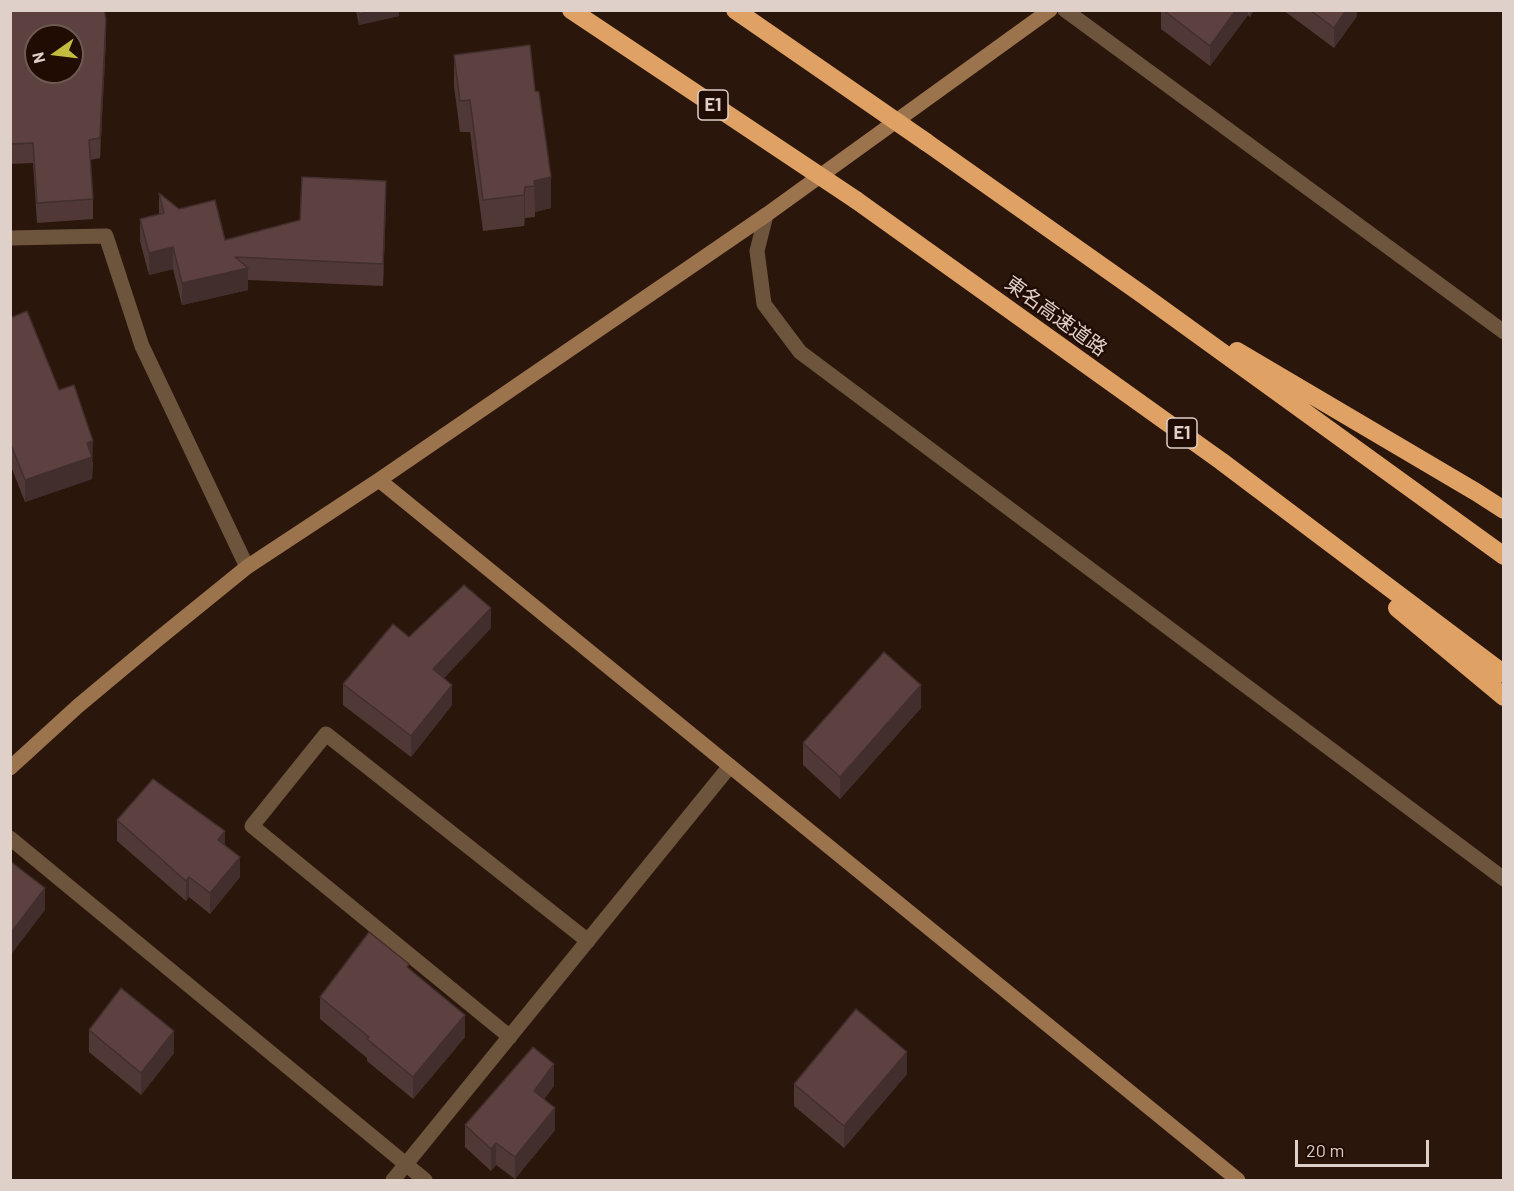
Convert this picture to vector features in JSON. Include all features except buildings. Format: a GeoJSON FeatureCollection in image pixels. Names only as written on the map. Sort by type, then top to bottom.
{"type":"FeatureCollection","features":[{"type":"Feature","properties":{"kind":"highway","name":"東名高速道路"},"geometry":{"type":"LineString","coordinates":[[571,10],[856,200],[1221,461],[1503,674]]}},
{"type":"Feature","properties":{"kind":"highway"},"geometry":{"type":"LineString","coordinates":[[735,10],[1143,295],[1503,556]]}},
{"type":"Feature","properties":{"kind":"highway"},"geometry":{"type":"LineString","coordinates":[[1143,295],[1503,510]]}},
{"type":"Feature","properties":{"kind":"highway"},"geometry":{"type":"LineString","coordinates":[[1221,461],[1503,697]]}},
{"type":"Feature","properties":{"kind":"street"},"geometry":{"type":"LineString","coordinates":[[10,768],[78,706],[247,567],[379,480],[766,215],[1050,10]]}},
{"type":"Feature","properties":{"kind":"street"},"geometry":{"type":"LineString","coordinates":[[1065,10],[1503,332]]}},
{"type":"Feature","properties":{"kind":"street"},"geometry":{"type":"LineString","coordinates":[[766,215],[756,250],[764,304],[800,352],[1503,879]]}},
{"type":"Feature","properties":{"kind":"street"},"geometry":{"type":"LineString","coordinates":[[10,238],[106,236],[142,346],[247,567]]}},
{"type":"Feature","properties":{"kind":"street"},"geometry":{"type":"LineString","coordinates":[[379,480],[1238,1180]]}},
{"type":"Feature","properties":{"kind":"street"},"geometry":{"type":"LineString","coordinates":[[510,1037],[252,826],[326,734],[588,941]]}},
{"type":"Feature","properties":{"kind":"street"},"geometry":{"type":"LineString","coordinates":[[393,1180],[730,766]]}},
{"type":"Feature","properties":{"kind":"street"},"geometry":{"type":"LineString","coordinates":[[10,838],[425,1180]]}}]}
